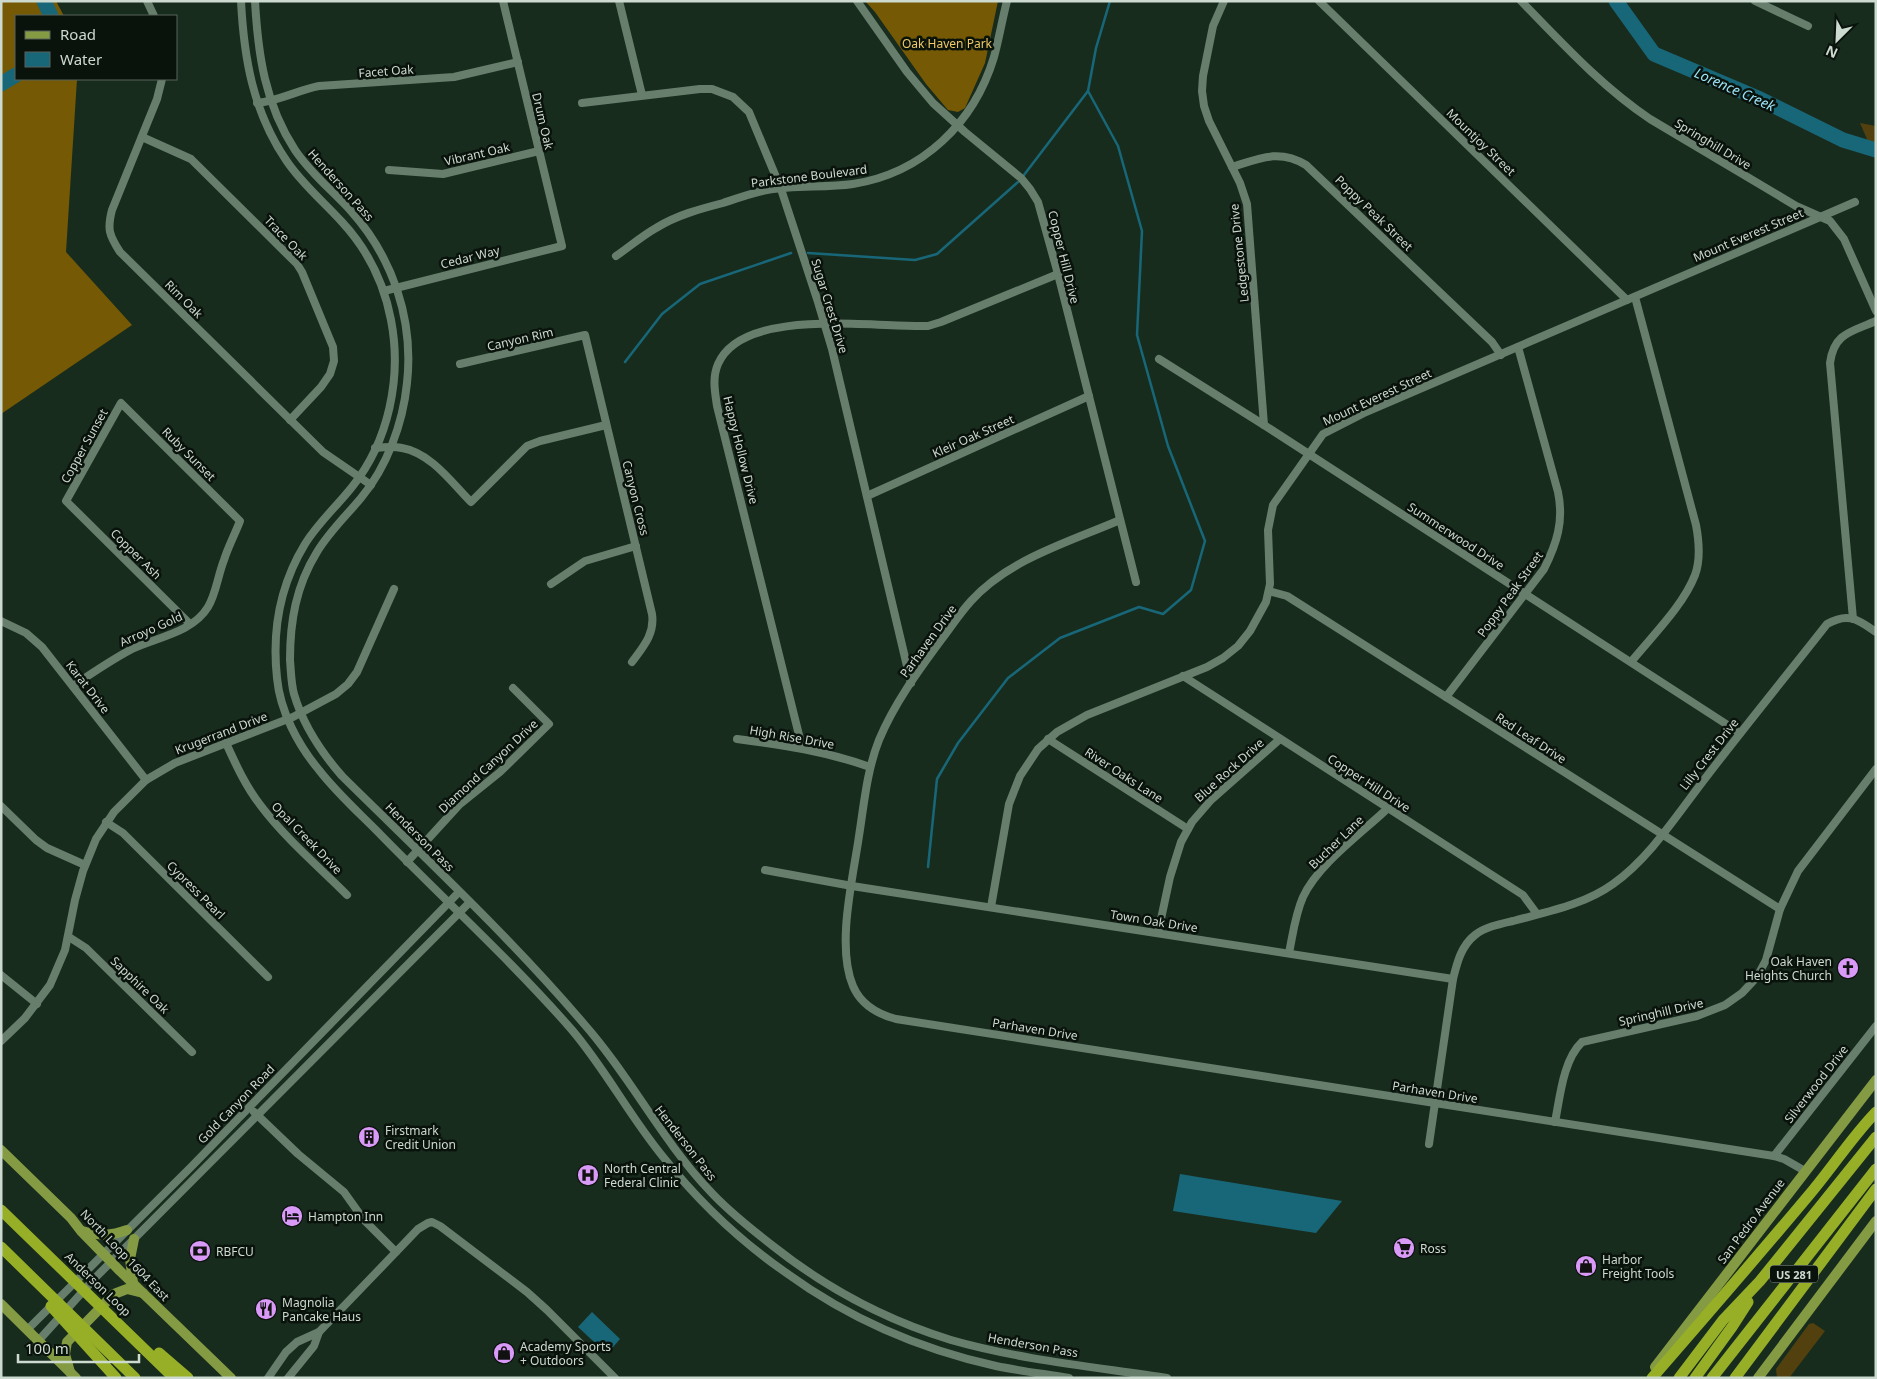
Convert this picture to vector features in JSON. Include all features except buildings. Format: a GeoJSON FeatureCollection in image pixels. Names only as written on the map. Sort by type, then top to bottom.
{"type":"FeatureCollection","features":[{"type":"Feature","properties":{"kind":"highway"},"geometry":{"type":"LineString","coordinates":[[1652,1378],[1758,1256],[1824,1177],[1859,1130],[1876,1112]]}},
{"type":"Feature","properties":{"kind":"highway","name":"US 281"},"geometry":{"type":"LineString","coordinates":[[1679,1378],[1724,1320],[1760,1281],[1876,1137]]}},
{"type":"Feature","properties":{"kind":"highway","name":"US 281"},"geometry":{"type":"LineString","coordinates":[[1712,1378],[1876,1170]]}},
{"type":"Feature","properties":{"kind":"highway"},"geometry":{"type":"LineString","coordinates":[[1736,1378],[1876,1189]]}},
{"type":"Feature","properties":{"kind":"highway","name":"Anderson Loop"},"geometry":{"type":"LineString","coordinates":[[1,1210],[174,1378]]}},
{"type":"Feature","properties":{"kind":"highway"},"geometry":{"type":"LineString","coordinates":[[1,1249],[116,1378]]}},
{"type":"Feature","properties":{"kind":"highway"},"geometry":{"type":"LineString","coordinates":[[1,1249],[134,1378]]}},
{"type":"Feature","properties":{"kind":"highway"},"geometry":{"type":"LineString","coordinates":[[1695,1378],[1732,1327],[1760,1281]]}},
{"type":"Feature","properties":{"kind":"highway"},"geometry":{"type":"LineString","coordinates":[[87,1292],[188,1378]]}},
{"type":"Feature","properties":{"kind":"main road","name":"San Pedro Avenue"},"geometry":{"type":"LineString","coordinates":[[1647,1378],[1804,1171],[1876,1080]]}},
{"type":"Feature","properties":{"kind":"main road","name":"North Loop 1604 East"},"geometry":{"type":"LineString","coordinates":[[1,1150],[71,1218],[81,1231],[133,1283],[231,1378]]}},
{"type":"Feature","properties":{"kind":"main road"},"geometry":{"type":"LineString","coordinates":[[1760,1377],[1876,1221]]}},
{"type":"Feature","properties":{"kind":"main road"},"geometry":{"type":"LineString","coordinates":[[81,1231],[96,1236],[105,1236],[127,1230]]}},
{"type":"Feature","properties":{"kind":"main road"},"geometry":{"type":"LineString","coordinates":[[133,1283],[130,1259],[134,1239]]}},
{"type":"Feature","properties":{"kind":"main road"},"geometry":{"type":"LineString","coordinates":[[73,1375],[65,1354],[67,1342],[120,1290],[127,1289],[144,1293]]}},
{"type":"Feature","properties":{"kind":"main road"},"geometry":{"type":"LineString","coordinates":[[1,1304],[73,1375]]}},
{"type":"Feature","properties":{"kind":"street"},"geometry":{"type":"LineString","coordinates":[[147,1],[154,15]]}},
{"type":"Feature","properties":{"kind":"street","name":"Henderson Pass"},"geometry":{"type":"LineString","coordinates":[[241,1],[250,83],[272,137],[298,178],[340,219],[369,258],[384,291],[393,331],[394,382],[386,421],[375,448],[359,478],[305,544],[288,580],[282,598],[276,638],[277,678],[288,719],[306,754],[318,770],[407,862],[515,968],[575,1033],[661,1155],[708,1209],[740,1238],[781,1270],[829,1302],[870,1324],[906,1340],[998,1366],[1069,1378]]}},
{"type":"Feature","properties":{"kind":"street","name":"Henderson Pass"},"geometry":{"type":"LineString","coordinates":[[255,1],[264,80],[271,102],[284,131],[309,169],[350,210],[365,228],[380,252],[397,287],[405,322],[408,360],[407,384],[403,406],[391,447],[370,486],[317,551],[298,593],[290,639],[291,677],[294,694],[308,730],[329,761],[525,958],[585,1024],[607,1051],[672,1147],[708,1190],[749,1227],[794,1262],[832,1288],[865,1306],[950,1339],[1111,1374],[1167,1378]]}},
{"type":"Feature","properties":{"kind":"street","name":"Drum Oak"},"geometry":{"type":"LineString","coordinates":[[503,1],[562,246]]}},
{"type":"Feature","properties":{"kind":"street"},"geometry":{"type":"LineString","coordinates":[[619,1],[642,96]]}},
{"type":"Feature","properties":{"kind":"street","name":"Copper Hill Drive"},"geometry":{"type":"LineString","coordinates":[[857,1],[906,72],[933,103],[1020,178],[1030,189],[1040,209],[1136,582]]}},
{"type":"Feature","properties":{"kind":"street","name":"Parkstone Boulevard"},"geometry":{"type":"LineString","coordinates":[[616,256],[656,228],[673,219],[756,193],[781,188],[855,183],[893,173],[928,154],[944,141],[977,96],[994,56],[1006,1]]}},
{"type":"Feature","properties":{"kind":"street","name":"Ledgestone Drive"},"geometry":{"type":"LineString","coordinates":[[1224,1],[1213,26],[1203,76],[1202,91],[1209,121],[1240,183],[1248,210],[1264,425]]}},
{"type":"Feature","properties":{"kind":"street","name":"Mountjoy Street"},"geometry":{"type":"LineString","coordinates":[[1319,1],[1627,300]]}},
{"type":"Feature","properties":{"kind":"street","name":"Springhill Drive"},"geometry":{"type":"LineString","coordinates":[[1521,1],[1602,83],[1627,103],[1650,119],[1796,206],[1822,216],[1837,228],[1844,239],[1876,311]]}},
{"type":"Feature","properties":{"kind":"street"},"geometry":{"type":"LineString","coordinates":[[1754,1],[1808,26]]}},
{"type":"Feature","properties":{"kind":"street","name":"Facet Oak"},"geometry":{"type":"LineString","coordinates":[[257,103],[271,102],[308,88],[319,86],[454,77],[518,62]]}},
{"type":"Feature","properties":{"kind":"street","name":"Rim Oak"},"geometry":{"type":"LineString","coordinates":[[162,80],[157,99],[112,210],[109,223],[111,238],[120,252],[290,420],[324,452],[370,486]]}},
{"type":"Feature","properties":{"kind":"street","name":"Sugar Crest Drive"},"geometry":{"type":"LineString","coordinates":[[582,103],[712,89],[733,97],[741,104],[754,122],[781,188],[825,323],[911,683]]}},
{"type":"Feature","properties":{"kind":"street","name":"Trace Oak"},"geometry":{"type":"LineString","coordinates":[[142,137],[191,159],[297,264],[302,272],[334,347],[334,360],[330,374],[321,388],[290,420]]}},
{"type":"Feature","properties":{"kind":"street","name":"Vibrant Oak"},"geometry":{"type":"LineString","coordinates":[[389,170],[443,174],[539,151]]}},
{"type":"Feature","properties":{"kind":"street","name":"Poppy Peak Street"},"geometry":{"type":"LineString","coordinates":[[1232,167],[1275,155],[1296,159],[1306,165],[1492,342],[1500,355]]}},
{"type":"Feature","properties":{"kind":"street","name":"Mount Everest Street"},"geometry":{"type":"LineString","coordinates":[[991,907],[1009,804],[1020,776],[1038,749],[1048,739],[1087,715],[1207,666],[1238,646],[1255,623],[1266,602],[1269,591],[1267,537],[1273,505],[1323,434],[1366,412],[1855,202]]}},
{"type":"Feature","properties":{"kind":"street","name":"Cedar Way"},"geometry":{"type":"LineString","coordinates":[[384,291],[562,246]]}},
{"type":"Feature","properties":{"kind":"street","name":"Happy Hollow Drive"},"geometry":{"type":"LineString","coordinates":[[802,747],[717,406],[715,376],[719,363],[734,345],[768,329],[825,323],[928,326],[1058,274]]}},
{"type":"Feature","properties":{"kind":"street"},"geometry":{"type":"LineString","coordinates":[[1631,662],[1678,605],[1686,592],[1695,575],[1699,545],[1696,525],[1635,297]]}},
{"type":"Feature","properties":{"kind":"street"},"geometry":{"type":"LineString","coordinates":[[1876,321],[1837,341],[1831,352],[1830,363],[1853,619],[1876,632]]}},
{"type":"Feature","properties":{"kind":"street","name":"Canyon Rim"},"geometry":{"type":"LineString","coordinates":[[460,364],[585,335]]}},
{"type":"Feature","properties":{"kind":"street","name":"Canyon Cross"},"geometry":{"type":"LineString","coordinates":[[585,335],[653,621],[650,635],[632,662]]}},
{"type":"Feature","properties":{"kind":"street","name":"Poppy Peak Street"},"geometry":{"type":"LineString","coordinates":[[1446,697],[1544,569],[1555,548],[1560,530],[1558,492],[1518,347]]}},
{"type":"Feature","properties":{"kind":"street","name":"Summerwood Drive"},"geometry":{"type":"LineString","coordinates":[[1159,359],[1740,733]]}},
{"type":"Feature","properties":{"kind":"street","name":"Kleir Oak Street"},"geometry":{"type":"LineString","coordinates":[[867,496],[1089,396]]}},
{"type":"Feature","properties":{"kind":"street","name":"Copper Sunset"},"geometry":{"type":"LineString","coordinates":[[66,501],[121,403]]}},
{"type":"Feature","properties":{"kind":"street","name":"Ruby Sunset"},"geometry":{"type":"LineString","coordinates":[[121,403],[240,521]]}},
{"type":"Feature","properties":{"kind":"street"},"geometry":{"type":"LineString","coordinates":[[375,448],[391,447],[410,450],[425,458],[471,502],[527,446],[606,425]]}},
{"type":"Feature","properties":{"kind":"street","name":"Copper Ash"},"geometry":{"type":"LineString","coordinates":[[66,501],[190,624]]}},
{"type":"Feature","properties":{"kind":"street","name":"Parhaven Drive"},"geometry":{"type":"LineString","coordinates":[[1120,520],[1024,561],[997,578],[971,601],[911,683],[880,739],[870,767],[847,918],[848,965],[852,986],[866,1004],[874,1011],[885,1016],[916,1022],[1774,1156],[1784,1159],[1804,1171]]}},
{"type":"Feature","properties":{"kind":"street","name":"Arroyo Gold"},"geometry":{"type":"LineString","coordinates":[[73,686],[108,662],[133,648],[176,632],[204,613],[211,601],[224,558],[240,521]]}},
{"type":"Feature","properties":{"kind":"street"},"geometry":{"type":"LineString","coordinates":[[551,584],[585,561],[636,546]]}},
{"type":"Feature","properties":{"kind":"street","name":"Krugerrand Drive"},"geometry":{"type":"LineString","coordinates":[[1,1042],[38,1004],[59,968],[69,937],[75,900],[85,865],[96,839],[106,822],[121,804],[146,780],[175,762],[288,719],[336,694],[353,678],[363,662],[394,589]]}},
{"type":"Feature","properties":{"kind":"street","name":"Red Leaf Drive"},"geometry":{"type":"LineString","coordinates":[[1269,591],[1287,596],[1780,909]]}},
{"type":"Feature","properties":{"kind":"street","name":"Lilly Crest Drive"},"geometry":{"type":"LineString","coordinates":[[1429,1144],[1453,979],[1458,960],[1465,946],[1475,935],[1487,928],[1580,901],[1611,885],[1631,870],[1661,835],[1827,624],[1838,618],[1847,617],[1853,619]]}},
{"type":"Feature","properties":{"kind":"street","name":"Karat Drive"},"geometry":{"type":"LineString","coordinates":[[1,622],[16,628],[34,640],[49,655],[146,780]]}},
{"type":"Feature","properties":{"kind":"street","name":"Copper Hill Drive"},"geometry":{"type":"LineString","coordinates":[[1183,676],[1524,895],[1537,914]]}},
{"type":"Feature","properties":{"kind":"street","name":"Diamond Canyon Drive"},"geometry":{"type":"LineString","coordinates":[[407,862],[459,805],[500,772],[549,724],[512,688]]}},
{"type":"Feature","properties":{"kind":"street","name":"High Rise Drive"},"geometry":{"type":"LineString","coordinates":[[738,739],[802,747],[838,756],[870,767]]}},
{"type":"Feature","properties":{"kind":"street","name":"River Oaks Lane"},"geometry":{"type":"LineString","coordinates":[[1048,739],[1188,829]]}},
{"type":"Feature","properties":{"kind":"street","name":"Blue Rock Drive"},"geometry":{"type":"LineString","coordinates":[[1158,933],[1170,877],[1181,842],[1192,822],[1211,800],[1280,739]]}},
{"type":"Feature","properties":{"kind":"street","name":"Opal Creek Drive"},"geometry":{"type":"LineString","coordinates":[[226,743],[245,783],[260,806],[278,827],[347,895]]}},
{"type":"Feature","properties":{"kind":"street","name":"Springhill Drive"},"geometry":{"type":"LineString","coordinates":[[1555,1122],[1569,1059],[1575,1048],[1582,1042],[1716,1010],[1734,1000],[1750,986],[1762,968],[1770,950],[1786,892],[1806,858],[1876,769]]}},
{"type":"Feature","properties":{"kind":"street"},"geometry":{"type":"LineString","coordinates":[[1,806],[36,840],[47,848],[85,865]]}},
{"type":"Feature","properties":{"kind":"street","name":"Bucher Lane"},"geometry":{"type":"LineString","coordinates":[[1289,953],[1303,897],[1313,881],[1325,866],[1388,808]]}},
{"type":"Feature","properties":{"kind":"street","name":"Cypress Pearl"},"geometry":{"type":"LineString","coordinates":[[106,822],[123,833],[268,977]]}},
{"type":"Feature","properties":{"kind":"street","name":"Town Oak Drive"},"geometry":{"type":"LineString","coordinates":[[765,870],[852,886],[1453,979]]}},
{"type":"Feature","properties":{"kind":"street","name":"Gold Canyon Road"},"geometry":{"type":"LineString","coordinates":[[28,1329],[191,1167],[459,892]]}},
{"type":"Feature","properties":{"kind":"street","name":"Gold Canyon Road"},"geometry":{"type":"LineString","coordinates":[[39,1340],[100,1273],[469,903]]}},
{"type":"Feature","properties":{"kind":"street","name":"Sapphire Oak"},"geometry":{"type":"LineString","coordinates":[[69,937],[86,948],[192,1052]]}},
{"type":"Feature","properties":{"kind":"street"},"geometry":{"type":"LineString","coordinates":[[1,975],[38,1004]]}},
{"type":"Feature","properties":{"kind":"street","name":"Silverwood Drive"},"geometry":{"type":"LineString","coordinates":[[1774,1156],[1876,1026]]}},
{"type":"Feature","properties":{"kind":"street"},"geometry":{"type":"LineString","coordinates":[[249,1107],[298,1154],[344,1192],[368,1224],[396,1252]]}},
{"type":"Feature","properties":{"kind":"street"},"geometry":{"type":"LineString","coordinates":[[268,1378],[286,1352],[297,1342],[319,1332],[423,1225],[432,1222],[440,1226],[537,1300],[615,1378]]}},
{"type":"Feature","properties":{"kind":"street"},"geometry":{"type":"LineString","coordinates":[[829,1302],[832,1288]]}},
{"type":"Feature","properties":{"kind":"street"},"geometry":{"type":"LineString","coordinates":[[288,1378],[314,1346],[319,1332]]}},
{"type":"Feature","properties":{"kind":"street"},"geometry":{"type":"LineString","coordinates":[[968,1359],[971,1345]]}},
{"type":"Feature","properties":{"kind":"shaded area"},"geometry":{"type":"Polygon","coordinates":[[[1860,123],[1876,126],[1876,160],[1860,123]]]}},
{"type":"Feature","properties":{"kind":"shaded area"},"geometry":{"type":"Polygon","coordinates":[[[1813,1323],[1825,1331],[1789,1378],[1777,1378],[1776,1369],[1809,1324],[1813,1323]]]}},
{"type":"Feature","properties":{"kind":"green space"},"geometry":{"type":"Polygon","coordinates":[[[1,1],[56,1],[63,15],[15,15],[15,80],[77,80],[66,252],[132,325],[1,414],[1,1]]]}},
{"type":"Feature","properties":{"kind":"green space","name":"Oak Haven Park"},"geometry":{"type":"Polygon","coordinates":[[[865,1],[998,1],[985,63],[965,108],[958,112],[948,110],[926,84],[875,12],[865,1]]]}},
{"type":"Feature","properties":{"kind":"water"},"geometry":{"type":"Polygon","coordinates":[[[1180,1174],[1342,1201],[1316,1233],[1173,1211],[1180,1174]]]}},
{"type":"Feature","properties":{"kind":"water"},"geometry":{"type":"Polygon","coordinates":[[[592,1312],[620,1339],[607,1354],[578,1327],[592,1312]]]}},
{"type":"Feature","properties":{"kind":"waterway"},"geometry":{"type":"LineString","coordinates":[[44,1],[51,15]]}},
{"type":"Feature","properties":{"kind":"waterway"},"geometry":{"type":"LineString","coordinates":[[928,867],[937,779],[958,743],[1008,678],[1060,638],[1139,607],[1163,614],[1191,590],[1205,541],[1168,446],[1137,335],[1142,231],[1118,146],[1088,91],[1096,48],[1110,1]]}},
{"type":"Feature","properties":{"kind":"waterway","name":"Lorence Creek"},"geometry":{"type":"LineString","coordinates":[[1616,1],[1654,54],[1760,99],[1843,140],[1876,150]]}},
{"type":"Feature","properties":{"kind":"waterway"},"geometry":{"type":"LineString","coordinates":[[1,84],[15,76]]}},
{"type":"Feature","properties":{"kind":"waterway"},"geometry":{"type":"LineString","coordinates":[[1024,175],[1088,91]]}},
{"type":"Feature","properties":{"kind":"waterway"},"geometry":{"type":"LineString","coordinates":[[808,253],[915,260],[937,254],[1018,182]]}},
{"type":"Feature","properties":{"kind":"waterway"},"geometry":{"type":"LineString","coordinates":[[625,362],[662,314],[700,284],[791,253]]}},
{"type":"Feature","properties":{"kind":"place","name":"Oak Haven Heights Church"},"geometry":{"type":"Point","coordinates":[1848,968]}},
{"type":"Feature","properties":{"kind":"place","name":"Firstmark Credit Union"},"geometry":{"type":"Point","coordinates":[369,1137]}},
{"type":"Feature","properties":{"kind":"place","name":"North Central Federal Clinic"},"geometry":{"type":"Point","coordinates":[588,1175]}},
{"type":"Feature","properties":{"kind":"place","name":"Hampton Inn"},"geometry":{"type":"Point","coordinates":[292,1216]}},
{"type":"Feature","properties":{"kind":"place","name":"Ross"},"geometry":{"type":"Point","coordinates":[1404,1248]}},
{"type":"Feature","properties":{"kind":"place","name":"RBFCU"},"geometry":{"type":"Point","coordinates":[200,1251]}},
{"type":"Feature","properties":{"kind":"place","name":"Harbor Freight Tools"},"geometry":{"type":"Point","coordinates":[1586,1266]}},
{"type":"Feature","properties":{"kind":"place","name":"Magnolia Pancake Haus"},"geometry":{"type":"Point","coordinates":[266,1309]}},
{"type":"Feature","properties":{"kind":"place","name":"Academy Sports + Outdoors"},"geometry":{"type":"Point","coordinates":[504,1353]}}]}
